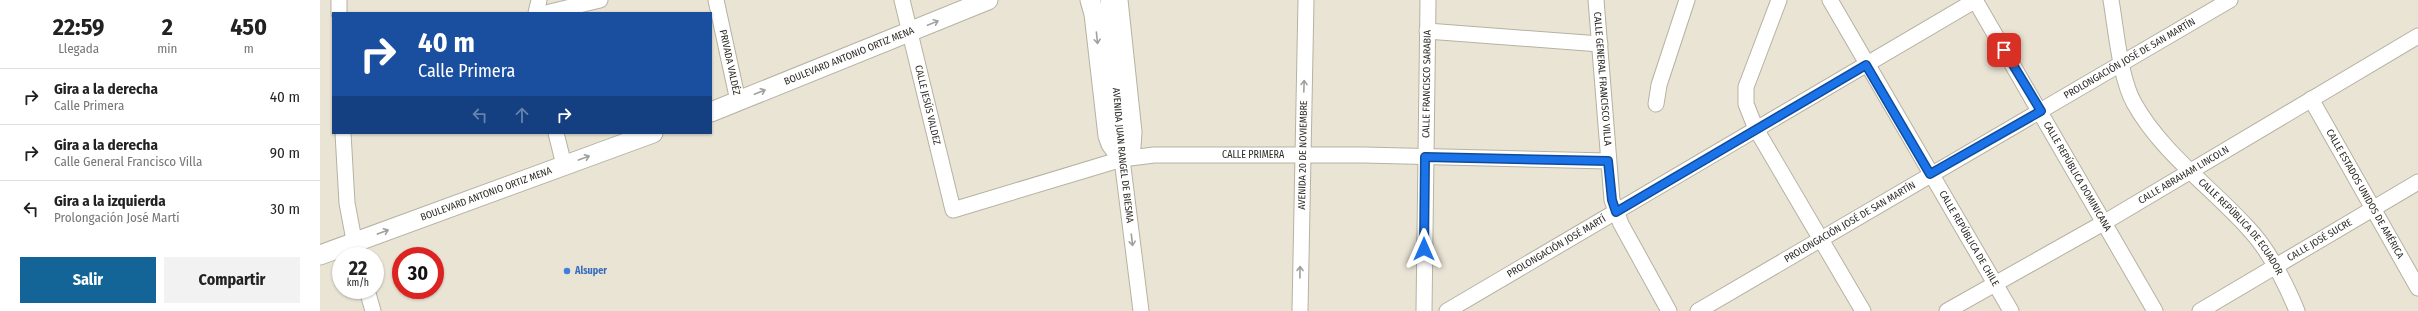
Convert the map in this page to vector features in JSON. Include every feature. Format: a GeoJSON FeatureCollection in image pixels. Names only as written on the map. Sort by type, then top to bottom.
{"type":"FeatureCollection","features":[{"type":"Feature","properties":{"kind":"main road","name":"BOULEVARD ANTONIO ORTIZ MENA"},"geometry":{"type":"LineString","coordinates":[[712,112],[988,0]]}},
{"type":"Feature","properties":{"kind":"main road"},"geometry":{"type":"LineString","coordinates":[[1090,0],[1094,14],[1108,136],[1111,144],[1122,159],[1131,147],[1132,132],[1118,0]]}},
{"type":"Feature","properties":{"kind":"main road","name":"BOULEVARD ANTONIO ORTIZ MENA"},"geometry":{"type":"LineString","coordinates":[[362,247],[564,165],[650,134]]}},
{"type":"Feature","properties":{"kind":"main road","name":"BOULEVARD ANTONIO ORTIZ MENA"},"geometry":{"type":"LineString","coordinates":[[320,255],[332,253]]}},
{"type":"Feature","properties":{"kind":"street"},"geometry":{"type":"LineString","coordinates":[[339,0],[339,12]]}},
{"type":"Feature","properties":{"kind":"street"},"geometry":{"type":"LineString","coordinates":[[536,12],[539,0]]}},
{"type":"Feature","properties":{"kind":"street"},"geometry":{"type":"LineString","coordinates":[[550,12],[600,0]]}},
{"type":"Feature","properties":{"kind":"street","name":"PRIVADA VALDÉZ"},"geometry":{"type":"LineString","coordinates":[[716,0],[738,101]]}},
{"type":"Feature","properties":{"kind":"street","name":"CALLE JESÚS VALDEZ"},"geometry":{"type":"LineString","coordinates":[[902,0],[954,210]]}},
{"type":"Feature","properties":{"kind":"street","name":"AVENIDA JUAN RANGEL DE BIESMA"},"geometry":{"type":"LineString","coordinates":[[1108,0],[1122,159],[1141,311]]}},
{"type":"Feature","properties":{"kind":"street","name":"AVENIDA 20 DE NOVIEMBRE"},"geometry":{"type":"LineString","coordinates":[[1300,311],[1306,0]]}},
{"type":"Feature","properties":{"kind":"street","name":"CALLE FRANCISCO SARABIA"},"geometry":{"type":"LineString","coordinates":[[1424,311],[1428,0]]}},
{"type":"Feature","properties":{"kind":"street","name":"CALLE GENERAL FRANCISCO VILLA"},"geometry":{"type":"LineString","coordinates":[[1596,0],[1612,200],[1616,212],[1669,311]]}},
{"type":"Feature","properties":{"kind":"street"},"geometry":{"type":"LineString","coordinates":[[1656,104],[1659,85],[1687,0]]}},
{"type":"Feature","properties":{"kind":"street"},"geometry":{"type":"LineString","coordinates":[[1779,0],[1746,87],[1746,104],[1756,129],[1862,311]]}},
{"type":"Feature","properties":{"kind":"street","name":"CALLE REPÚBLICA DE CHILE"},"geometry":{"type":"LineString","coordinates":[[1830,0],[1866,65],[2011,311]]}},
{"type":"Feature","properties":{"kind":"street","name":"PROLONGACIÓN JOSÉ MARTÍ"},"geometry":{"type":"LineString","coordinates":[[1447,311],[1975,0]]}},
{"type":"Feature","properties":{"kind":"street","name":"CALLE REPÚBLICA DOMINICANA"},"geometry":{"type":"LineString","coordinates":[[1975,0],[2041,111],[2155,311]]}},
{"type":"Feature","properties":{"kind":"street","name":"CALLE REPÚBLICA DE ECUADOR"},"geometry":{"type":"LineString","coordinates":[[2111,0],[2126,83],[2133,102],[2146,122],[2188,171],[2249,228],[2276,267],[2297,311]]}},
{"type":"Feature","properties":{"kind":"street","name":"PROLONGACIÓN JOSÉ DE SAN MARTÍN"},"geometry":{"type":"LineString","coordinates":[[1698,311],[2230,0]]}},
{"type":"Feature","properties":{"kind":"street"},"geometry":{"type":"LineString","coordinates":[[1427,31],[1600,44]]}},
{"type":"Feature","properties":{"kind":"street","name":"CALLE ABRAHAM LINCOLN"},"geometry":{"type":"LineString","coordinates":[[1947,311],[2105,222],[2188,171],[2418,36]]}},
{"type":"Feature","properties":{"kind":"street","name":"CALLE ESTADOS UNIDOS DE AMÉRICA"},"geometry":{"type":"LineString","coordinates":[[2311,99],[2418,288]]}},
{"type":"Feature","properties":{"kind":"street"},"geometry":{"type":"LineString","coordinates":[[343,134],[347,203],[354,247]]}},
{"type":"Feature","properties":{"kind":"street"},"geometry":{"type":"LineString","coordinates":[[556,134],[564,165]]}},
{"type":"Feature","properties":{"kind":"street","name":"CALLE PRIMERA"},"geometry":{"type":"LineString","coordinates":[[954,210],[1122,159],[1154,155],[1425,157],[1608,161]]}},
{"type":"Feature","properties":{"kind":"street","name":"CALLE JOSÉ SUCRE"},"geometry":{"type":"LineString","coordinates":[[2200,311],[2418,182]]}},
{"type":"Feature","properties":{"kind":"street"},"geometry":{"type":"LineString","coordinates":[[370,299],[373,311]]}},
{"type":"Feature","properties":{"kind":"place","name":"Alsuper"},"geometry":{"type":"Point","coordinates":[567,271]}},
{"type":"Feature","properties":{"kind":"route"},"geometry":{"type":"LineString","coordinates":[[1424,249],[1425,157],[1608,161],[1612,200],[1616,212],[1866,65],[1930,174],[2041,111],[2004,50]]}}]}
